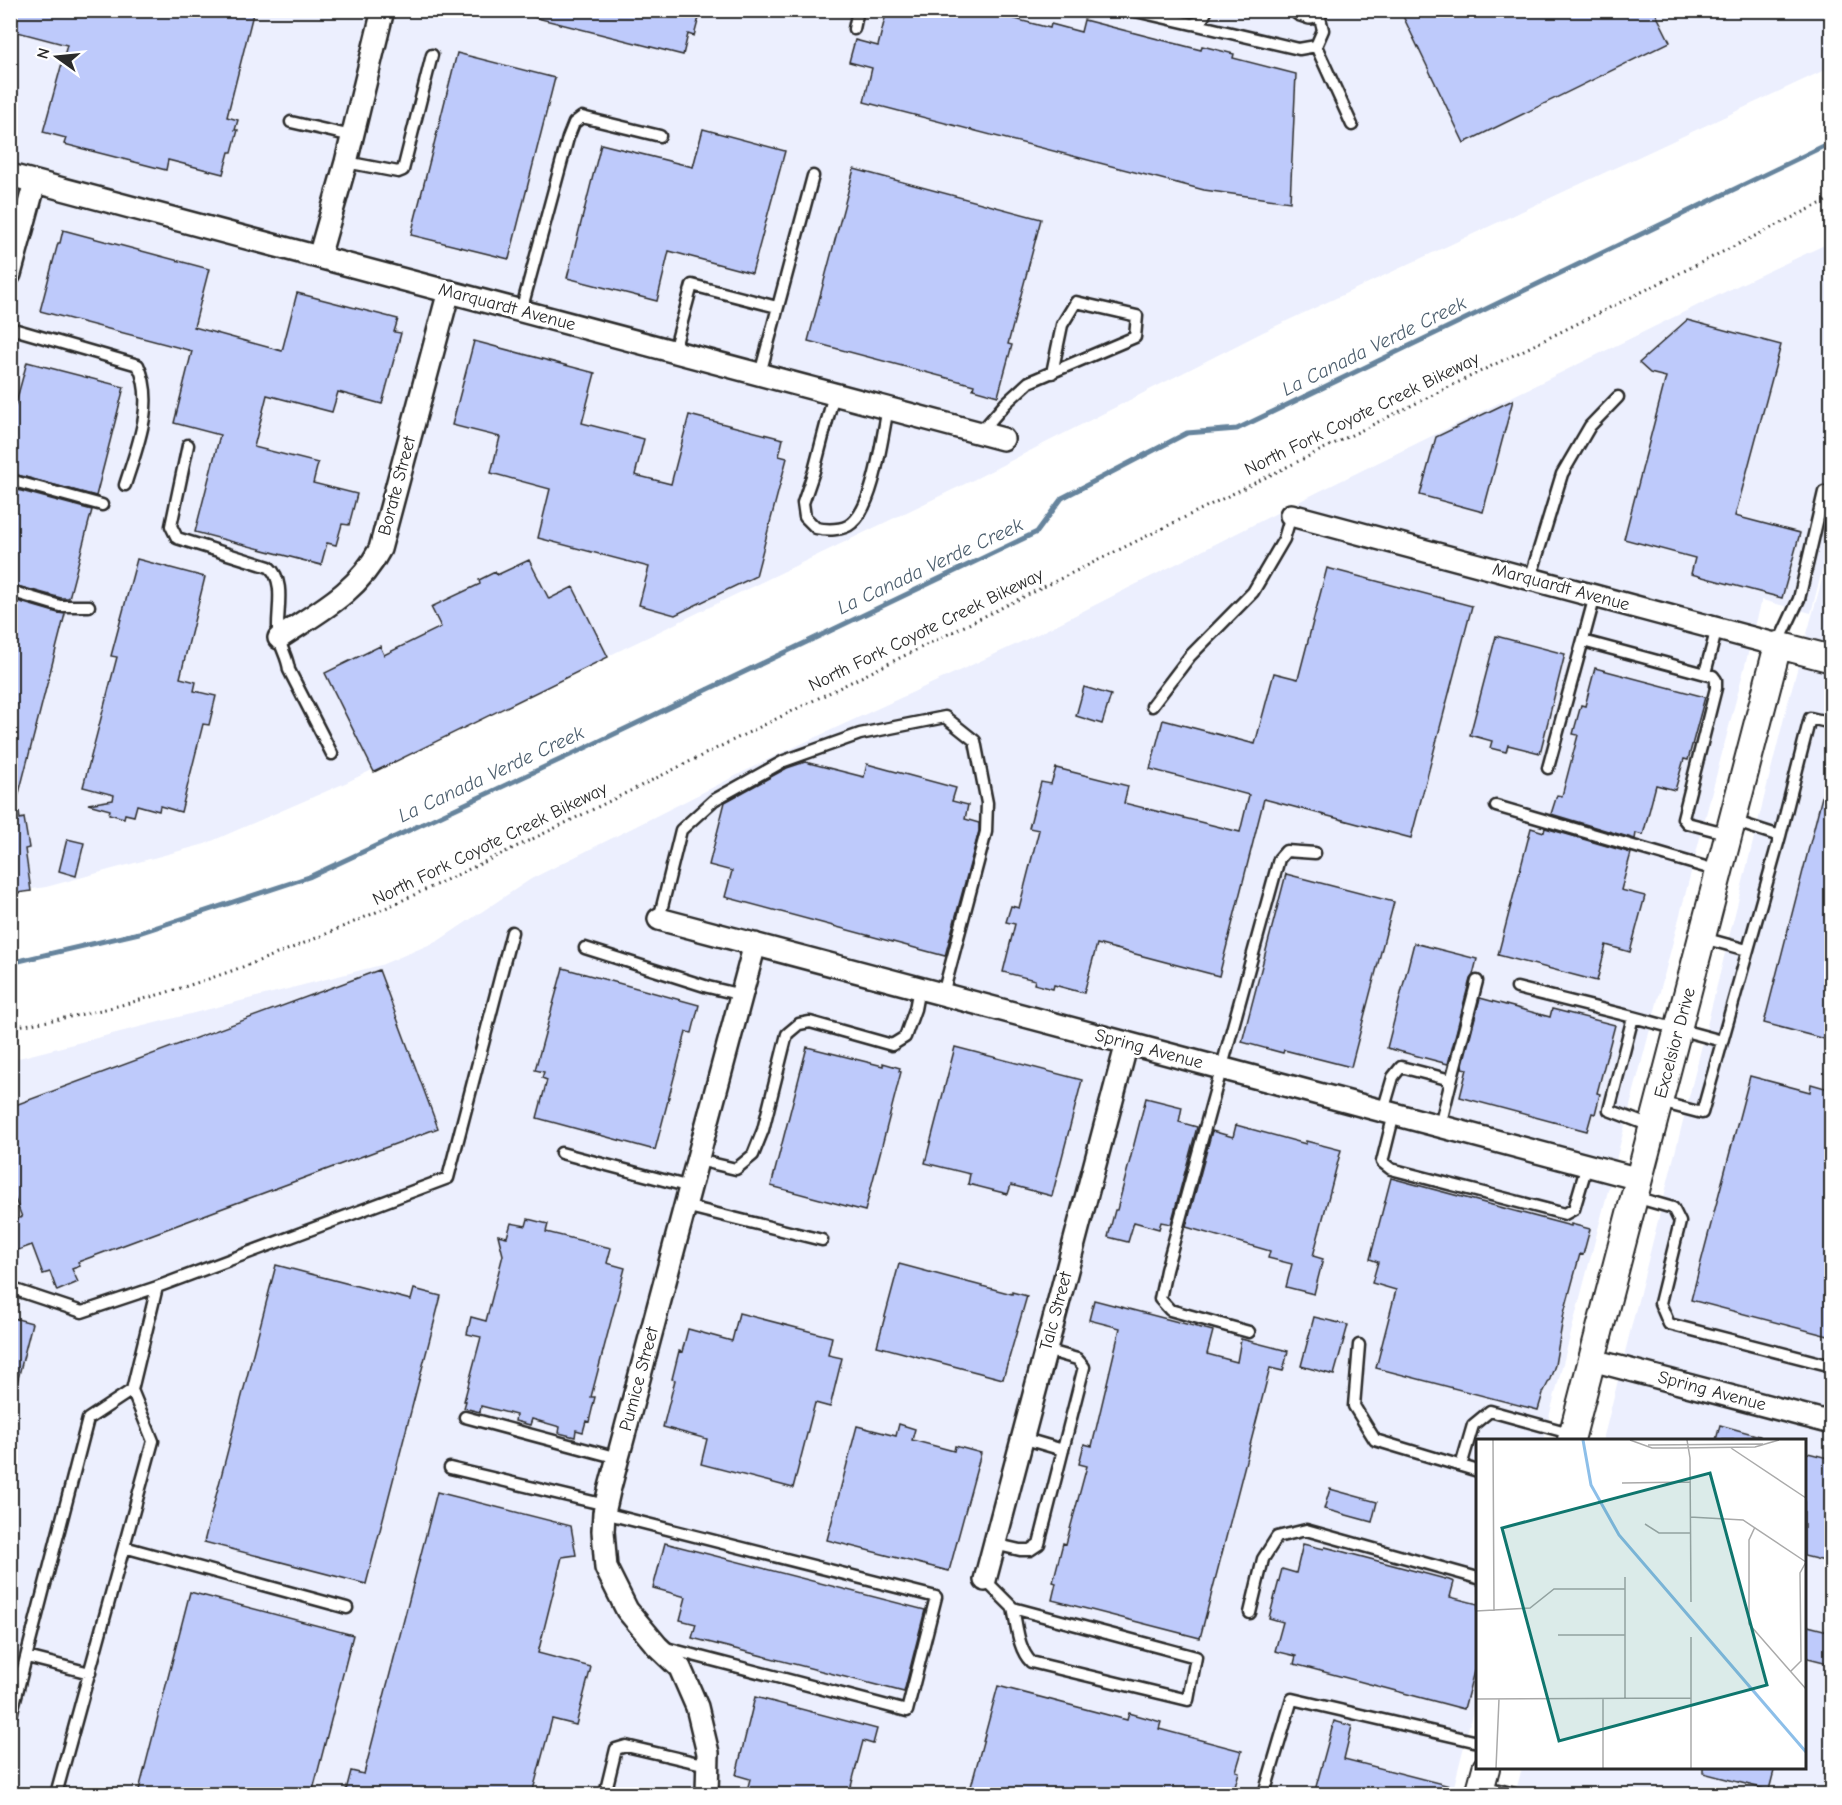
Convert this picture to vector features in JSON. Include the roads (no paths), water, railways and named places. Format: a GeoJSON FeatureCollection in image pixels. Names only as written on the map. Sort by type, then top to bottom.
{"type":"FeatureCollection","features":[{"type":"Feature","properties":{"kind":"street"},"geometry":{"type":"LineString","coordinates":[[319,257],[346,162],[382,10]]}},
{"type":"Feature","properties":{"kind":"street"},"geometry":{"type":"LineString","coordinates":[[1301,10],[1310,13],[1317,10]]}},
{"type":"Feature","properties":{"kind":"street","name":"Marquardt Avenue"},"geometry":{"type":"LineString","coordinates":[[10,175],[1003,439]]}},
{"type":"Feature","properties":{"kind":"street"},"geometry":{"type":"LineString","coordinates":[[10,274],[35,182]]}},
{"type":"Feature","properties":{"kind":"street","name":"Borate Street"},"geometry":{"type":"LineString","coordinates":[[279,638],[354,586],[373,563],[380,549],[449,291]]}},
{"type":"Feature","properties":{"kind":"street","name":"Marquardt Avenue"},"geometry":{"type":"LineString","coordinates":[[1291,515],[1832,659]]}},
{"type":"Feature","properties":{"kind":"street","name":"Excelsior Drive"},"geometry":{"type":"LineString","coordinates":[[1572,1437],[1778,645]]}},
{"type":"Feature","properties":{"kind":"street","name":"Spring Avenue"},"geometry":{"type":"LineString","coordinates":[[660,919],[1587,1165],[1637,1188]]}},
{"type":"Feature","properties":{"kind":"street","name":"Pumice Street"},"geometry":{"type":"LineString","coordinates":[[707,1794],[708,1753],[697,1707],[680,1668],[657,1646],[627,1610],[606,1568],[603,1531],[605,1509],[618,1458],[755,944]]}},
{"type":"Feature","properties":{"kind":"street","name":"Talc Street"},"geometry":{"type":"LineString","coordinates":[[985,1580],[1127,1043]]}},
{"type":"Feature","properties":{"kind":"street","name":"Spring Avenue"},"geometry":{"type":"LineString","coordinates":[[1593,1360],[1832,1423]]}},
{"type":"Feature","properties":{"kind":"lane"},"geometry":{"type":"LineString","coordinates":[[854,29],[858,10]]}},
{"type":"Feature","properties":{"kind":"lane"},"geometry":{"type":"LineString","coordinates":[[1131,10],[1299,48],[1316,46]]}},
{"type":"Feature","properties":{"kind":"lane"},"geometry":{"type":"LineString","coordinates":[[1193,24],[1201,21],[1207,10]]}},
{"type":"Feature","properties":{"kind":"lane"},"geometry":{"type":"LineString","coordinates":[[1317,10],[1323,30],[1316,46],[1352,125]]}},
{"type":"Feature","properties":{"kind":"lane"},"geometry":{"type":"LineString","coordinates":[[346,162],[398,172],[403,170],[432,55]]}},
{"type":"Feature","properties":{"kind":"lane"},"geometry":{"type":"LineString","coordinates":[[520,311],[574,123],[582,117],[660,136]]}},
{"type":"Feature","properties":{"kind":"lane"},"geometry":{"type":"LineString","coordinates":[[291,122],[352,136]]}},
{"type":"Feature","properties":{"kind":"lane"},"geometry":{"type":"LineString","coordinates":[[760,374],[813,176]]}},
{"type":"Feature","properties":{"kind":"lane"},"geometry":{"type":"LineString","coordinates":[[674,351],[692,285],[777,307]]}},
{"type":"Feature","properties":{"kind":"lane"},"geometry":{"type":"LineString","coordinates":[[980,432],[1029,382],[1052,373],[1136,337],[1137,316],[1076,302],[1062,325],[1052,373]]}},
{"type":"Feature","properties":{"kind":"lane"},"geometry":{"type":"LineString","coordinates":[[10,328],[138,365],[144,379],[146,407],[125,485]]}},
{"type":"Feature","properties":{"kind":"lane"},"geometry":{"type":"LineString","coordinates":[[834,394],[814,471],[803,503],[805,517],[816,528],[832,530],[850,525],[863,511],[876,467],[888,408]]}},
{"type":"Feature","properties":{"kind":"lane"},"geometry":{"type":"LineString","coordinates":[[1530,579],[1562,474],[1590,426],[1618,397]]}},
{"type":"Feature","properties":{"kind":"lane"},"geometry":{"type":"LineString","coordinates":[[188,445],[171,526],[177,538],[220,550],[272,570],[278,588],[279,638],[289,670],[332,754]]}},
{"type":"Feature","properties":{"kind":"lane"},"geometry":{"type":"LineString","coordinates":[[10,480],[102,505]]}},
{"type":"Feature","properties":{"kind":"lane"},"geometry":{"type":"LineString","coordinates":[[1778,645],[1799,600],[1824,492]]}},
{"type":"Feature","properties":{"kind":"lane"},"geometry":{"type":"LineString","coordinates":[[1152,706],[1190,656],[1253,592],[1284,539],[1291,515]]}},
{"type":"Feature","properties":{"kind":"lane"},"geometry":{"type":"LineString","coordinates":[[10,591],[60,606],[89,606]]}},
{"type":"Feature","properties":{"kind":"lane"},"geometry":{"type":"LineString","coordinates":[[1548,768],[1595,596]]}},
{"type":"Feature","properties":{"kind":"lane"},"geometry":{"type":"LineString","coordinates":[[1705,673],[1717,628]]}},
{"type":"Feature","properties":{"kind":"lane"},"geometry":{"type":"LineString","coordinates":[[1583,641],[1713,676],[1716,680],[1716,688],[1683,818],[1687,823],[1780,836]]}},
{"type":"Feature","properties":{"kind":"lane"},"geometry":{"type":"LineString","coordinates":[[660,919],[681,830],[714,800],[784,761],[860,734],[945,717],[975,741],[987,803],[987,832],[944,994]]}},
{"type":"Feature","properties":{"kind":"lane"},"geometry":{"type":"LineString","coordinates":[[1660,1102],[1702,1113],[1780,836],[1810,718],[1832,723]]}},
{"type":"Feature","properties":{"kind":"lane"},"geometry":{"type":"LineString","coordinates":[[1496,806],[1720,871]]}},
{"type":"Feature","properties":{"kind":"lane"},"geometry":{"type":"LineString","coordinates":[[1249,1332],[1170,1310],[1160,1299],[1279,859],[1286,852],[1315,853]]}},
{"type":"Feature","properties":{"kind":"lane"},"geometry":{"type":"LineString","coordinates":[[10,1288],[82,1312],[158,1287],[448,1178],[512,932]]}},
{"type":"Feature","properties":{"kind":"lane"},"geometry":{"type":"LineString","coordinates":[[1702,938],[1747,950]]}},
{"type":"Feature","properties":{"kind":"lane"},"geometry":{"type":"LineString","coordinates":[[585,948],[708,987],[742,995]]}},
{"type":"Feature","properties":{"kind":"lane"},"geometry":{"type":"LineString","coordinates":[[1440,1126],[1477,981]]}},
{"type":"Feature","properties":{"kind":"lane"},"geometry":{"type":"LineString","coordinates":[[698,1160],[736,1169],[753,1155],[763,1130],[787,1034],[799,1024],[810,1022],[892,1045],[905,1037],[915,1009],[919,988]]}},
{"type":"Feature","properties":{"kind":"lane"},"geometry":{"type":"LineString","coordinates":[[1517,988],[1722,1041]]}},
{"type":"Feature","properties":{"kind":"lane"},"geometry":{"type":"LineString","coordinates":[[1633,1017],[1609,1110],[1653,1127]]}},
{"type":"Feature","properties":{"kind":"lane"},"geometry":{"type":"LineString","coordinates":[[1450,1085],[1447,1079],[1401,1067],[1393,1077],[1382,1162],[1391,1169],[1565,1214],[1574,1209],[1587,1165]]}},
{"type":"Feature","properties":{"kind":"lane"},"geometry":{"type":"LineString","coordinates":[[561,1153],[822,1240]]}},
{"type":"Feature","properties":{"kind":"lane"},"geometry":{"type":"LineString","coordinates":[[1637,1188],[1672,1208],[1680,1222],[1660,1303],[1669,1324],[1832,1366]]}},
{"type":"Feature","properties":{"kind":"lane"},"geometry":{"type":"LineString","coordinates":[[56,1794],[153,1441],[132,1390],[158,1287]]}},
{"type":"Feature","properties":{"kind":"lane"},"geometry":{"type":"LineString","coordinates":[[1359,1345],[1354,1406],[1375,1440],[1476,1470]]}},
{"type":"Feature","properties":{"kind":"lane"},"geometry":{"type":"LineString","coordinates":[[994,1544],[1030,1550],[1039,1544],[1084,1367],[1077,1359],[1046,1350]]}},
{"type":"Feature","properties":{"kind":"lane"},"geometry":{"type":"LineString","coordinates":[[10,1719],[88,1419],[132,1390]]}},
{"type":"Feature","properties":{"kind":"lane"},"geometry":{"type":"LineString","coordinates":[[1461,1466],[1473,1425],[1490,1411],[1572,1437]]}},
{"type":"Feature","properties":{"kind":"lane"},"geometry":{"type":"LineString","coordinates":[[465,1417],[618,1458]]}},
{"type":"Feature","properties":{"kind":"lane"},"geometry":{"type":"LineString","coordinates":[[1022,1438],[1063,1450]]}},
{"type":"Feature","properties":{"kind":"lane"},"geometry":{"type":"LineString","coordinates":[[450,1468],[936,1597],[907,1711],[657,1646]]}},
{"type":"Feature","properties":{"kind":"lane"},"geometry":{"type":"LineString","coordinates":[[1250,1613],[1263,1559],[1277,1537],[1306,1530],[1476,1577]]}},
{"type":"Feature","properties":{"kind":"lane"},"geometry":{"type":"LineString","coordinates":[[124,1547],[347,1608]]}},
{"type":"Feature","properties":{"kind":"lane"},"geometry":{"type":"LineString","coordinates":[[985,1580],[1013,1608],[1196,1657],[1188,1700],[1031,1662],[1025,1656],[1013,1608]]}},
{"type":"Feature","properties":{"kind":"lane"},"geometry":{"type":"LineString","coordinates":[[27,1657],[90,1672]]}},
{"type":"Feature","properties":{"kind":"lane"},"geometry":{"type":"LineString","coordinates":[[1264,1794],[1292,1699],[1476,1742]]}},
{"type":"Feature","properties":{"kind":"lane"},"geometry":{"type":"LineString","coordinates":[[605,1794],[616,1749],[621,1746],[707,1765]]}},
{"type":"Feature","properties":{"kind":"lane"},"geometry":{"type":"LineString","coordinates":[[1482,1783],[1515,1794]]}},
{"type":"Feature","properties":{"kind":"waterway","name":"La Canada Verde Creek"},"geometry":{"type":"LineString","coordinates":[[10,963],[139,933],[309,877],[1037,532],[1062,498],[1187,433],[1237,429],[1832,142]]}}]}
